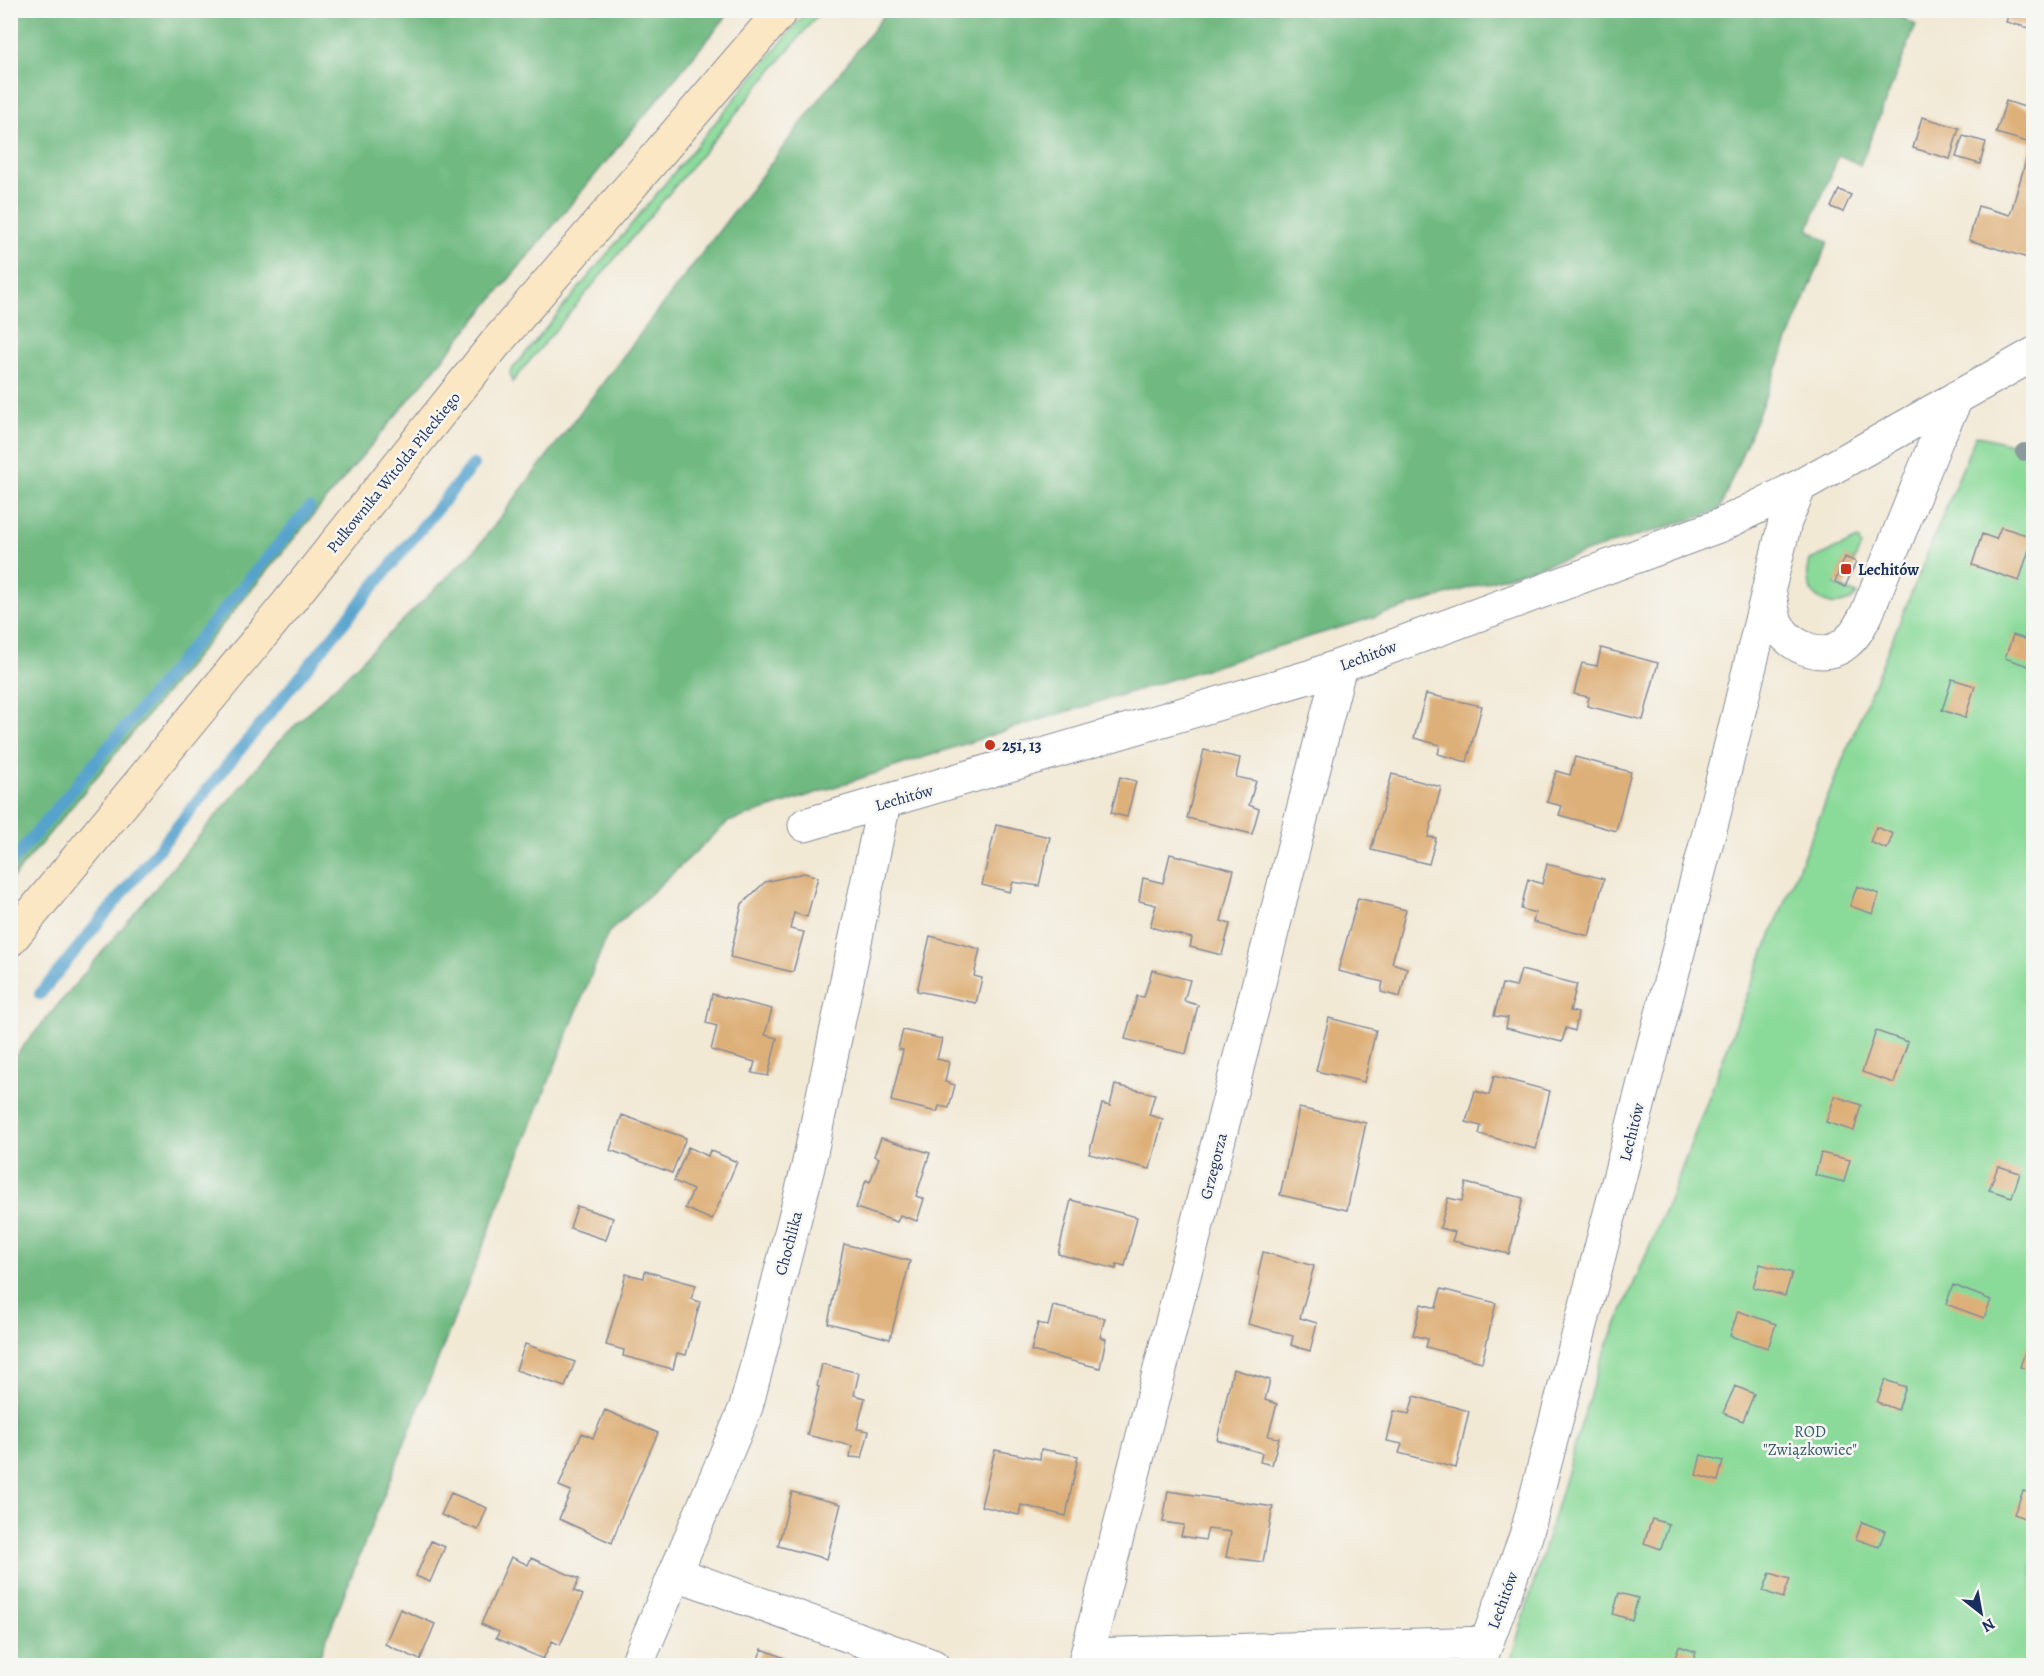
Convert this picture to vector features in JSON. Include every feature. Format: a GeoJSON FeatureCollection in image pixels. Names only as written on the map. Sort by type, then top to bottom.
{"type":"FeatureCollection","features":[{"type":"Feature","properties":{"kind":"street","name":"Pułkownika Witolda Pileckiego"},"geometry":{"type":"LineString","coordinates":[[10,940],[288,603],[495,344],[782,10]]}},
{"type":"Feature","properties":{"kind":"street","name":"Lechitów"},"geometry":{"type":"LineString","coordinates":[[805,825],[1340,666],[1721,525],[1800,486],[2034,354]]}},
{"type":"Feature","properties":{"kind":"street"},"geometry":{"type":"LineString","coordinates":[[1770,594],[1777,625],[1795,644],[1818,653],[1844,645],[1857,631],[1867,613],[1922,474],[1957,397]]}},
{"type":"Feature","properties":{"kind":"street","name":"Lechitów"},"geometry":{"type":"LineString","coordinates":[[1482,1654],[1527,1536],[1770,594],[1785,522],[1800,486]]}},
{"type":"Feature","properties":{"kind":"street","name":"Grzegorza"},"geometry":{"type":"LineString","coordinates":[[1086,1660],[1340,666]]}},
{"type":"Feature","properties":{"kind":"street","name":"Chochlika"},"geometry":{"type":"LineString","coordinates":[[636,1665],[677,1574],[746,1407],[808,1167],[884,803]]}},
{"type":"Feature","properties":{"kind":"street"},"geometry":{"type":"LineString","coordinates":[[677,1574],[933,1665]]}},
{"type":"Feature","properties":{"kind":"street"},"geometry":{"type":"LineString","coordinates":[[1086,1660],[1482,1654]]}},
{"type":"Feature","properties":{"kind":"green space"},"geometry":{"type":"Polygon","coordinates":[[[1888,10],[1916,25],[1860,165],[1839,155],[1808,229],[1828,242],[1719,511],[1007,730],[728,822],[608,933],[316,1665],[11,1666],[11,1061],[276,744],[476,549],[887,11],[1888,10]]]}},
{"type":"Feature","properties":{"kind":"green space"},"geometry":{"type":"Polygon","coordinates":[[[10,11],[731,11],[11,880],[10,11]]]}},
{"type":"Feature","properties":{"kind":"green space"},"geometry":{"type":"Polygon","coordinates":[[[807,11],[821,11],[512,382],[510,372],[807,11]]]}},
{"type":"Feature","properties":{"kind":"green space","name":"ROD \"Związkowiec\""},"geometry":{"type":"Polygon","coordinates":[[[1976,435],[2033,450],[2033,1665],[1509,1666],[1598,1368],[1676,1184],[1755,974],[1976,435]]]}},
{"type":"Feature","properties":{"kind":"green space"},"geometry":{"type":"Polygon","coordinates":[[[1858,539],[1861,546],[1854,561],[1845,558],[1835,585],[1857,594],[1845,603],[1823,602],[1812,592],[1809,585],[1807,576],[1810,560],[1858,539]]]}},
{"type":"Feature","properties":{"kind":"building"},"geometry":{"type":"Polygon","coordinates":[[[2010,10],[2034,10],[2034,29],[2006,22],[2010,10]]]}},
{"type":"Feature","properties":{"kind":"building"},"geometry":{"type":"Polygon","coordinates":[[[2006,101],[2034,110],[2034,260],[1969,240],[1978,206],[2010,215],[2031,143],[1996,133],[2006,101]]]}},
{"type":"Feature","properties":{"kind":"building"},"geometry":{"type":"Polygon","coordinates":[[[1922,117],[1959,128],[1950,159],[1913,148],[1922,117]]]}},
{"type":"Feature","properties":{"kind":"building"},"geometry":{"type":"Polygon","coordinates":[[[1963,136],[1986,142],[1980,164],[1956,157],[1963,136]]]}},
{"type":"Feature","properties":{"kind":"building"},"geometry":{"type":"Polygon","coordinates":[[[1839,190],[1851,195],[1843,212],[1831,207],[1839,190]]]}},
{"type":"Feature","properties":{"kind":"building"},"geometry":{"type":"Polygon","coordinates":[[[2001,527],[2033,537],[2019,581],[1972,565],[1982,534],[1996,539],[2001,527]]]}},
{"type":"Feature","properties":{"kind":"building"},"geometry":{"type":"Polygon","coordinates":[[[1845,557],[1856,562],[1845,587],[1835,582],[1845,557]]]}},
{"type":"Feature","properties":{"kind":"building"},"geometry":{"type":"Polygon","coordinates":[[[2013,635],[2034,642],[2034,668],[2005,658],[2013,635]]]}},
{"type":"Feature","properties":{"kind":"building"},"geometry":{"type":"Polygon","coordinates":[[[1601,648],[1658,663],[1643,720],[1587,706],[1589,697],[1574,694],[1582,663],[1597,666],[1601,648]]]}},
{"type":"Feature","properties":{"kind":"building"},"geometry":{"type":"Polygon","coordinates":[[[1952,679],[1975,686],[1965,718],[1942,710],[1952,679]]]}},
{"type":"Feature","properties":{"kind":"building"},"geometry":{"type":"Polygon","coordinates":[[[1426,694],[1482,706],[1467,762],[1438,754],[1440,745],[1414,738],[1426,694]]]}},
{"type":"Feature","properties":{"kind":"building"},"geometry":{"type":"Polygon","coordinates":[[[1204,750],[1240,758],[1236,777],[1256,781],[1249,805],[1259,809],[1252,834],[1187,818],[1204,750]]]}},
{"type":"Feature","properties":{"kind":"building"},"geometry":{"type":"Polygon","coordinates":[[[1575,757],[1631,772],[1616,831],[1559,815],[1562,806],[1547,802],[1556,771],[1570,775],[1575,757]]]}},
{"type":"Feature","properties":{"kind":"building"},"geometry":{"type":"Polygon","coordinates":[[[1392,774],[1441,787],[1428,837],[1436,838],[1429,864],[1371,850],[1392,774]]]}},
{"type":"Feature","properties":{"kind":"building"},"geometry":{"type":"Polygon","coordinates":[[[1120,777],[1136,781],[1127,817],[1111,813],[1120,777]]]}},
{"type":"Feature","properties":{"kind":"building"},"geometry":{"type":"Polygon","coordinates":[[[996,825],[1050,837],[1039,886],[1013,882],[1010,892],[982,885],[996,825]]]}},
{"type":"Feature","properties":{"kind":"building"},"geometry":{"type":"Polygon","coordinates":[[[1876,827],[1893,834],[1887,849],[1870,842],[1876,827]]]}},
{"type":"Feature","properties":{"kind":"building"},"geometry":{"type":"Polygon","coordinates":[[[1170,854],[1234,870],[1221,921],[1230,924],[1222,955],[1190,947],[1192,938],[1150,927],[1156,905],[1139,901],[1143,878],[1163,883],[1170,854]]]}},
{"type":"Feature","properties":{"kind":"building"},"geometry":{"type":"Polygon","coordinates":[[[1547,864],[1604,879],[1589,936],[1533,922],[1535,913],[1521,909],[1528,879],[1542,884],[1547,864]]]}},
{"type":"Feature","properties":{"kind":"building"},"geometry":{"type":"Polygon","coordinates":[[[804,873],[818,877],[807,917],[794,913],[790,929],[804,932],[793,972],[730,957],[742,904],[765,882],[804,873]]]}},
{"type":"Feature","properties":{"kind":"building"},"geometry":{"type":"Polygon","coordinates":[[[1857,886],[1879,894],[1873,914],[1850,906],[1857,886]]]}},
{"type":"Feature","properties":{"kind":"building"},"geometry":{"type":"Polygon","coordinates":[[[1358,898],[1406,910],[1392,963],[1407,968],[1400,997],[1381,992],[1383,982],[1338,971],[1358,898]]]}},
{"type":"Feature","properties":{"kind":"building"},"geometry":{"type":"Polygon","coordinates":[[[930,936],[980,949],[974,976],[982,978],[976,1003],[917,991],[930,936]]]}},
{"type":"Feature","properties":{"kind":"building"},"geometry":{"type":"Polygon","coordinates":[[[1152,970],[1190,980],[1184,1001],[1198,1005],[1186,1054],[1125,1039],[1137,996],[1144,997],[1152,970]]]}},
{"type":"Feature","properties":{"kind":"building"},"geometry":{"type":"Polygon","coordinates":[[[1521,970],[1577,984],[1570,1011],[1578,1013],[1575,1031],[1566,1028],[1562,1042],[1506,1028],[1508,1018],[1494,1016],[1502,984],[1516,987],[1521,970]]]}},
{"type":"Feature","properties":{"kind":"building"},"geometry":{"type":"Polygon","coordinates":[[[712,994],[772,1009],[765,1035],[777,1038],[768,1076],[752,1073],[755,1062],[711,1050],[717,1026],[706,1023],[712,994]]]}},
{"type":"Feature","properties":{"kind":"building"},"geometry":{"type":"Polygon","coordinates":[[[1329,1018],[1376,1030],[1364,1082],[1316,1071],[1329,1018]]]}},
{"type":"Feature","properties":{"kind":"building"},"geometry":{"type":"Polygon","coordinates":[[[903,1030],[942,1039],[937,1059],[949,1062],[945,1082],[955,1085],[949,1108],[939,1106],[937,1112],[891,1101],[903,1050],[898,1049],[903,1030]]]}},
{"type":"Feature","properties":{"kind":"building"},"geometry":{"type":"Polygon","coordinates":[[[1876,1031],[1908,1042],[1894,1083],[1862,1072],[1876,1031]]]}},
{"type":"Feature","properties":{"kind":"building"},"geometry":{"type":"Polygon","coordinates":[[[1494,1076],[1550,1091],[1536,1149],[1479,1134],[1481,1126],[1466,1122],[1475,1091],[1489,1095],[1494,1076]]]}},
{"type":"Feature","properties":{"kind":"building"},"geometry":{"type":"Polygon","coordinates":[[[1115,1085],[1155,1094],[1149,1115],[1163,1119],[1150,1169],[1089,1154],[1102,1104],[1110,1106],[1115,1085]]]}},
{"type":"Feature","properties":{"kind":"building"},"geometry":{"type":"Polygon","coordinates":[[[1835,1096],[1861,1105],[1854,1131],[1826,1122],[1835,1096]]]}},
{"type":"Feature","properties":{"kind":"building"},"geometry":{"type":"Polygon","coordinates":[[[1299,1108],[1366,1123],[1347,1210],[1280,1195],[1299,1108]]]}},
{"type":"Feature","properties":{"kind":"building"},"geometry":{"type":"Polygon","coordinates":[[[622,1115],[686,1138],[672,1173],[610,1150],[622,1115]]]}},
{"type":"Feature","properties":{"kind":"building"},"geometry":{"type":"Polygon","coordinates":[[[881,1138],[930,1153],[916,1196],[924,1199],[917,1221],[900,1215],[897,1222],[856,1208],[866,1180],[870,1182],[879,1158],[874,1156],[881,1138]]]}},
{"type":"Feature","properties":{"kind":"building"},"geometry":{"type":"Polygon","coordinates":[[[688,1147],[708,1156],[710,1150],[737,1162],[712,1220],[685,1208],[693,1190],[674,1181],[688,1147]]]}},
{"type":"Feature","properties":{"kind":"building"},"geometry":{"type":"Polygon","coordinates":[[[1821,1153],[1850,1160],[1844,1182],[1815,1175],[1821,1153]]]}},
{"type":"Feature","properties":{"kind":"building"},"geometry":{"type":"Polygon","coordinates":[[[1998,1166],[2020,1173],[2012,1197],[1989,1190],[1998,1166]]]}},
{"type":"Feature","properties":{"kind":"building"},"geometry":{"type":"Polygon","coordinates":[[[1466,1183],[1523,1198],[1509,1254],[1452,1241],[1455,1232],[1440,1228],[1448,1198],[1462,1201],[1466,1183]]]}},
{"type":"Feature","properties":{"kind":"building"},"geometry":{"type":"Polygon","coordinates":[[[1071,1200],[1137,1217],[1125,1266],[1117,1264],[1116,1269],[1058,1254],[1071,1200]]]}},
{"type":"Feature","properties":{"kind":"building"},"geometry":{"type":"Polygon","coordinates":[[[577,1206],[613,1218],[606,1240],[570,1228],[577,1206]]]}},
{"type":"Feature","properties":{"kind":"building"},"geometry":{"type":"Polygon","coordinates":[[[844,1244],[910,1261],[890,1339],[828,1323],[844,1244]]]}},
{"type":"Feature","properties":{"kind":"building"},"geometry":{"type":"Polygon","coordinates":[[[1263,1252],[1314,1266],[1300,1318],[1317,1323],[1310,1351],[1291,1345],[1293,1336],[1248,1324],[1260,1276],[1258,1275],[1263,1252]]]}},
{"type":"Feature","properties":{"kind":"building"},"geometry":{"type":"Polygon","coordinates":[[[1760,1264],[1792,1273],[1785,1296],[1753,1287],[1760,1264]]]}},
{"type":"Feature","properties":{"kind":"building"},"geometry":{"type":"Polygon","coordinates":[[[645,1271],[696,1285],[691,1299],[700,1302],[686,1355],[677,1353],[673,1369],[623,1356],[624,1350],[606,1345],[626,1274],[644,1278],[645,1271]]]}},
{"type":"Feature","properties":{"kind":"building"},"geometry":{"type":"Polygon","coordinates":[[[1953,1285],[1991,1300],[1984,1318],[1946,1304],[1953,1285]]]}},
{"type":"Feature","properties":{"kind":"building"},"geometry":{"type":"Polygon","coordinates":[[[1441,1289],[1496,1303],[1482,1362],[1426,1347],[1428,1339],[1413,1335],[1421,1304],[1436,1308],[1441,1289]]]}},
{"type":"Feature","properties":{"kind":"building"},"geometry":{"type":"Polygon","coordinates":[[[1053,1306],[1105,1318],[1100,1337],[1106,1339],[1100,1368],[1031,1351],[1038,1323],[1048,1326],[1053,1306]]]}},
{"type":"Feature","properties":{"kind":"building"},"geometry":{"type":"Polygon","coordinates":[[[1738,1311],[1776,1324],[1768,1348],[1730,1336],[1738,1311]]]}},
{"type":"Feature","properties":{"kind":"building"},"geometry":{"type":"Polygon","coordinates":[[[2030,1337],[2034,1338],[2034,1371],[2020,1367],[2030,1337]]]}},
{"type":"Feature","properties":{"kind":"building"},"geometry":{"type":"Polygon","coordinates":[[[525,1344],[575,1362],[565,1387],[516,1370],[525,1344]]]}},
{"type":"Feature","properties":{"kind":"building"},"geometry":{"type":"Polygon","coordinates":[[[822,1364],[859,1373],[854,1395],[865,1398],[857,1429],[869,1431],[862,1458],[850,1457],[852,1446],[807,1435],[819,1387],[817,1386],[822,1364]]]}},
{"type":"Feature","properties":{"kind":"building"},"geometry":{"type":"Polygon","coordinates":[[[1233,1369],[1270,1380],[1265,1400],[1277,1404],[1268,1436],[1279,1438],[1272,1465],[1260,1462],[1262,1453],[1217,1440],[1233,1369]]]}},
{"type":"Feature","properties":{"kind":"building"},"geometry":{"type":"Polygon","coordinates":[[[1885,1380],[1906,1387],[1898,1410],[1877,1402],[1885,1380]]]}},
{"type":"Feature","properties":{"kind":"building"},"geometry":{"type":"Polygon","coordinates":[[[1735,1386],[1754,1394],[1743,1421],[1723,1413],[1735,1386]]]}},
{"type":"Feature","properties":{"kind":"building"},"geometry":{"type":"Polygon","coordinates":[[[1414,1396],[1469,1411],[1456,1468],[1399,1453],[1402,1444],[1387,1441],[1394,1411],[1409,1414],[1414,1396]]]}},
{"type":"Feature","properties":{"kind":"building"},"geometry":{"type":"Polygon","coordinates":[[[605,1410],[658,1433],[623,1512],[612,1543],[559,1519],[571,1491],[559,1486],[570,1459],[582,1433],[593,1438],[605,1410]]]}},
{"type":"Feature","properties":{"kind":"building"},"geometry":{"type":"Polygon","coordinates":[[[1041,1449],[1078,1456],[1066,1516],[1021,1505],[1019,1515],[981,1506],[995,1450],[1040,1459],[1041,1449]]]}},
{"type":"Feature","properties":{"kind":"building"},"geometry":{"type":"Polygon","coordinates":[[[1701,1455],[1723,1461],[1718,1481],[1696,1475],[1701,1455]]]}},
{"type":"Feature","properties":{"kind":"building"},"geometry":{"type":"Polygon","coordinates":[[[1168,1491],[1273,1507],[1263,1562],[1226,1557],[1231,1532],[1208,1529],[1205,1540],[1181,1536],[1184,1525],[1163,1522],[1168,1491]]]}},
{"type":"Feature","properties":{"kind":"building"},"geometry":{"type":"Polygon","coordinates":[[[2023,1491],[2034,1494],[2034,1522],[2014,1514],[2023,1491]]]}},
{"type":"Feature","properties":{"kind":"building"},"geometry":{"type":"Polygon","coordinates":[[[792,1492],[841,1504],[827,1559],[778,1546],[792,1492]]]}},
{"type":"Feature","properties":{"kind":"building"},"geometry":{"type":"Polygon","coordinates":[[[451,1493],[487,1508],[478,1530],[441,1515],[451,1493]]]}},
{"type":"Feature","properties":{"kind":"building"},"geometry":{"type":"Polygon","coordinates":[[[1652,1519],[1669,1524],[1661,1549],[1644,1543],[1652,1519]]]}},
{"type":"Feature","properties":{"kind":"building"},"geometry":{"type":"Polygon","coordinates":[[[1862,1522],[1885,1531],[1879,1547],[1856,1539],[1862,1522]]]}},
{"type":"Feature","properties":{"kind":"building"},"geometry":{"type":"Polygon","coordinates":[[[431,1541],[445,1547],[430,1582],[416,1576],[431,1541]]]}},
{"type":"Feature","properties":{"kind":"building"},"geometry":{"type":"Polygon","coordinates":[[[511,1557],[528,1565],[531,1558],[579,1579],[574,1591],[583,1595],[560,1645],[552,1641],[543,1659],[496,1638],[499,1632],[481,1624],[511,1557]]]}},
{"type":"Feature","properties":{"kind":"building"},"geometry":{"type":"Polygon","coordinates":[[[1770,1573],[1790,1579],[1783,1598],[1763,1591],[1770,1573]]]}},
{"type":"Feature","properties":{"kind":"building"},"geometry":{"type":"Polygon","coordinates":[[[1619,1593],[1638,1598],[1632,1620],[1613,1614],[1619,1593]]]}},
{"type":"Feature","properties":{"kind":"building"},"geometry":{"type":"Polygon","coordinates":[[[400,1609],[435,1624],[420,1660],[385,1644],[400,1609]]]}},
{"type":"Feature","properties":{"kind":"building"},"geometry":{"type":"Polygon","coordinates":[[[1679,1646],[1696,1652],[1691,1666],[1672,1666],[1679,1646]]]}},
{"type":"Feature","properties":{"kind":"building"},"geometry":{"type":"Polygon","coordinates":[[[762,1649],[802,1665],[802,1666],[755,1666],[762,1649]]]}},
{"type":"Feature","properties":{"kind":"waterway"},"geometry":{"type":"LineString","coordinates":[[40,994],[473,465]]}},
{"type":"Feature","properties":{"kind":"waterway"},"geometry":{"type":"LineString","coordinates":[[10,864],[309,508]]}},
{"type":"Feature","properties":{"kind":"place","name":"Lechitów"},"geometry":{"type":"Point","coordinates":[1846,569]}},
{"type":"Feature","properties":{"kind":"place","name":"251, 13"},"geometry":{"type":"Point","coordinates":[990,745]}}]}
